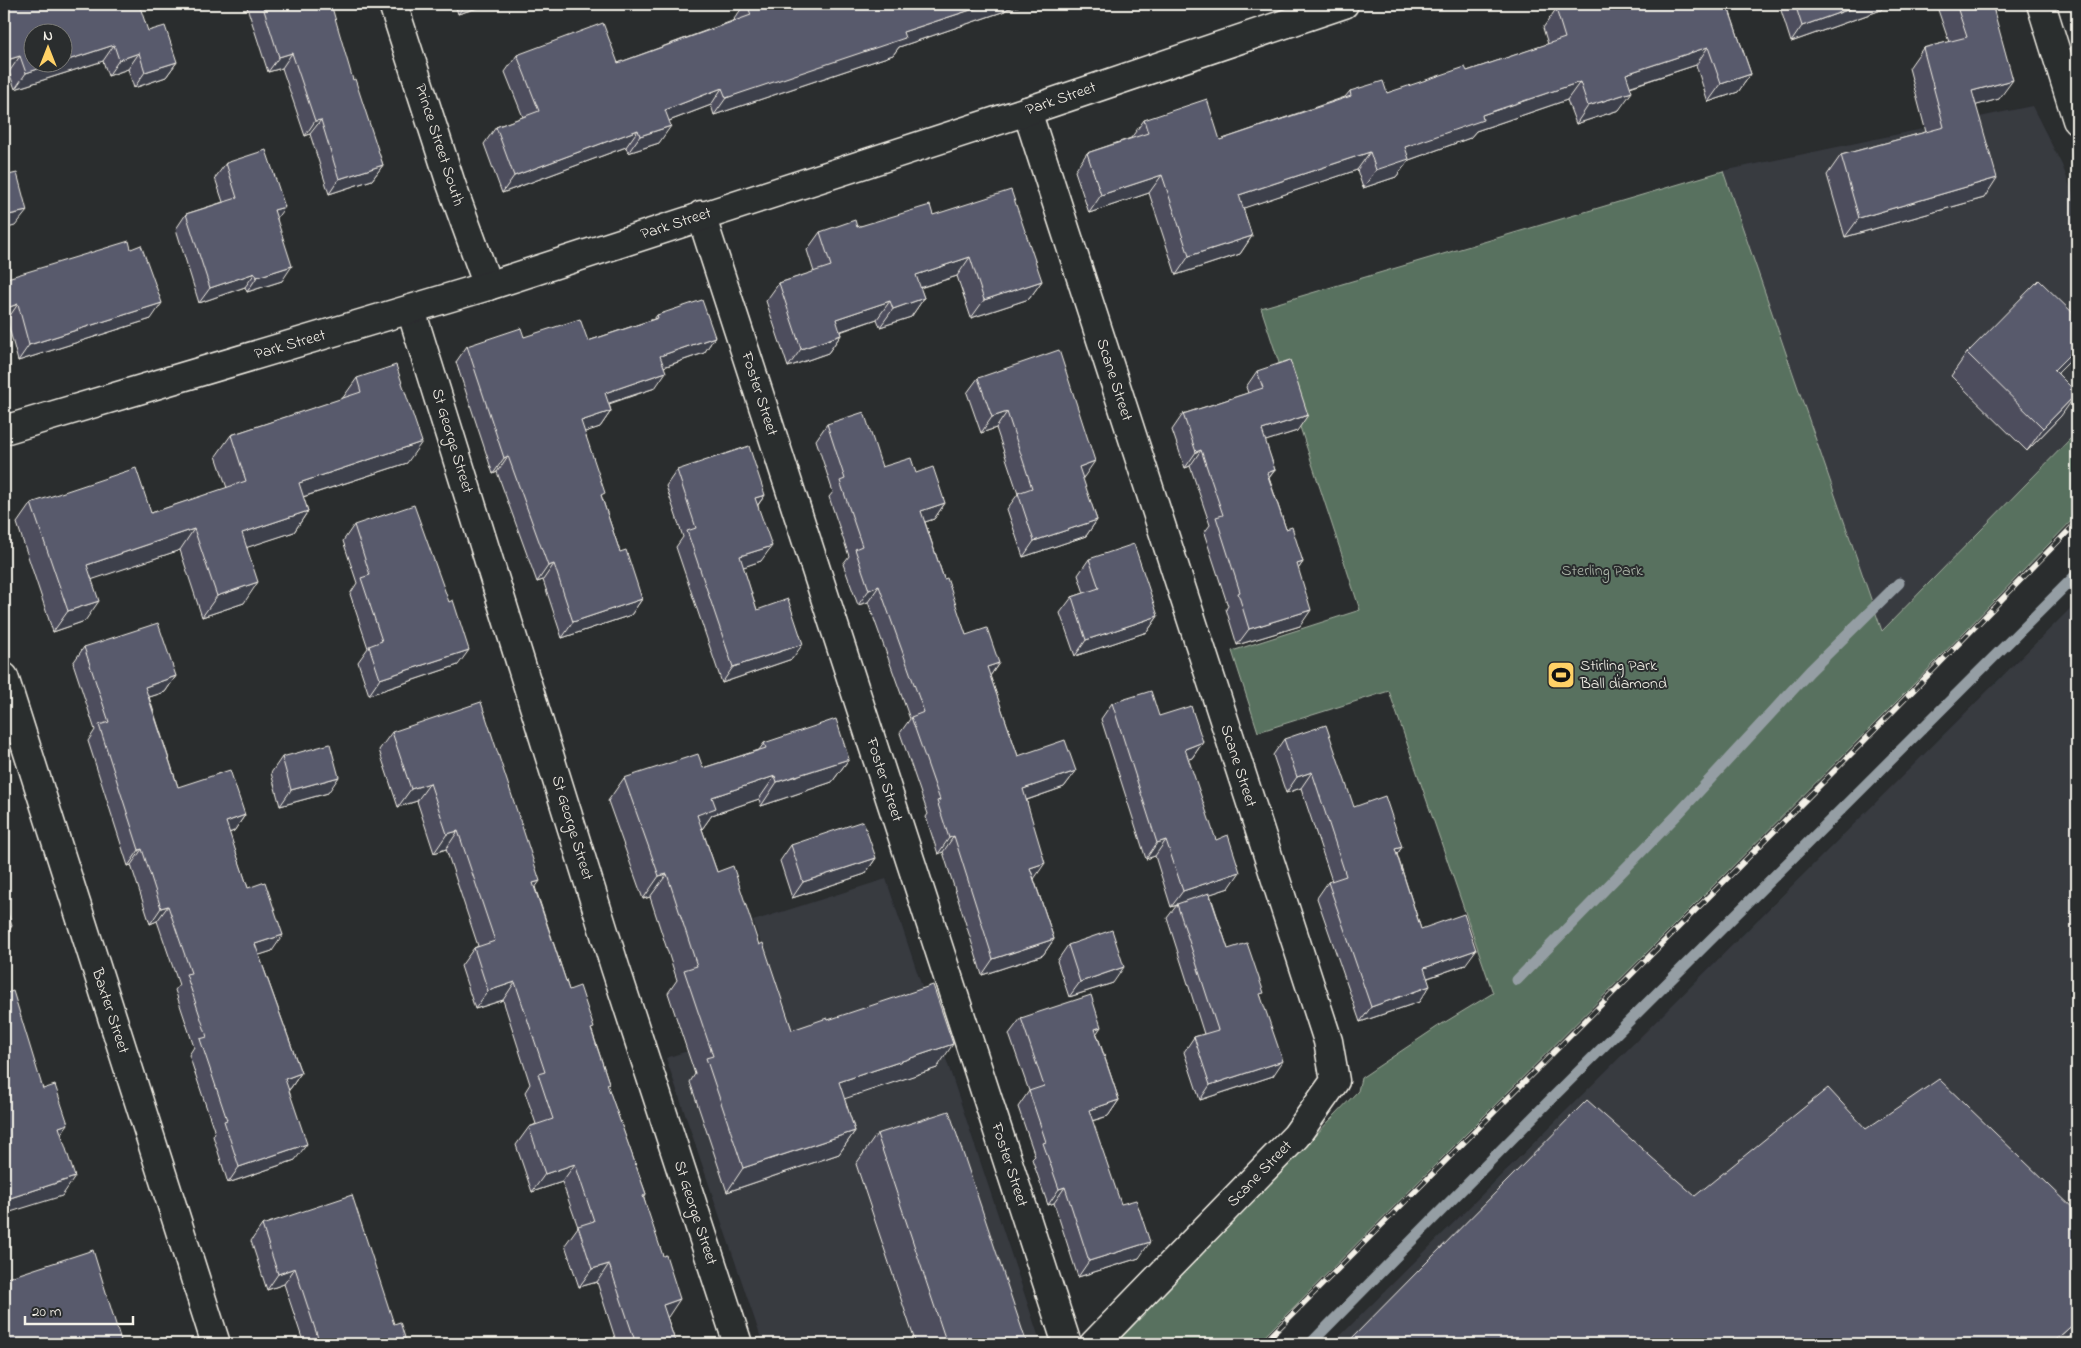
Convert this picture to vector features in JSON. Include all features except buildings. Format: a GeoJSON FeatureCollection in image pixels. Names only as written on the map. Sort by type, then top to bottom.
{"type":"FeatureCollection","features":[{"type":"Feature","properties":{"kind":"street","name":"Prince Street South"},"geometry":{"type":"LineString","coordinates":[[393,4],[451,184],[488,286]]}},
{"type":"Feature","properties":{"kind":"street","name":"Park Street"},"geometry":{"type":"LineString","coordinates":[[4,430],[488,286],[701,215],[1027,111],[1344,4]]}},
{"type":"Feature","properties":{"kind":"street"},"geometry":{"type":"LineString","coordinates":[[2041,4],[2077,120]]}},
{"type":"Feature","properties":{"kind":"street","name":"Scane Street"},"geometry":{"type":"LineString","coordinates":[[1027,111],[1328,1041],[1335,1081],[1296,1136],[1094,1344]]}},
{"type":"Feature","properties":{"kind":"street","name":"Foster Street"},"geometry":{"type":"LineString","coordinates":[[701,215],[1067,1344]]}},
{"type":"Feature","properties":{"kind":"street","name":"St George Street"},"geometry":{"type":"LineString","coordinates":[[411,310],[612,957],[738,1344]]}},
{"type":"Feature","properties":{"kind":"street","name":"Baxter Street"},"geometry":{"type":"LineString","coordinates":[[4,677],[216,1344]]}},
{"type":"Feature","properties":{"kind":"shaded area"},"geometry":{"type":"Polygon","coordinates":[[[2032,106],[2062,165],[2077,205],[2077,432],[1882,631],[1723,171],[2032,106]]]}},
{"type":"Feature","properties":{"kind":"shaded area"},"geometry":{"type":"Polygon","coordinates":[[[2077,602],[2077,1344],[1332,1344],[2077,602]]]}},
{"type":"Feature","properties":{"kind":"shaded area"},"geometry":{"type":"Polygon","coordinates":[[[886,879],[1041,1344],[763,1344],[666,1058],[786,1019],[753,921],[886,879]]]}},
{"type":"Feature","properties":{"kind":"green space","name":"Sterling Park"},"geometry":{"type":"Polygon","coordinates":[[[1723,171],[1882,631],[2077,432],[2077,515],[1912,686],[1257,1344],[1115,1344],[1358,1091],[1361,1078],[1437,1027],[1493,993],[1389,691],[1258,732],[1232,651],[1360,610],[1261,308],[1723,171]]]}},
{"type":"Feature","properties":{"kind":"waterway"},"geometry":{"type":"LineString","coordinates":[[1310,1344],[1553,1097],[2077,574]]}},
{"type":"Feature","properties":{"kind":"waterway"},"geometry":{"type":"LineString","coordinates":[[1517,980],[1678,814],[1810,671],[1899,583]]}},
{"type":"Feature","properties":{"kind":"railway"},"geometry":{"type":"LineString","coordinates":[[1263,1344],[1863,742],[2077,522]]}},
{"type":"Feature","properties":{"kind":"place","name":"Stirling Park Ball diamond"},"geometry":{"type":"Point","coordinates":[1561,675]}}]}
